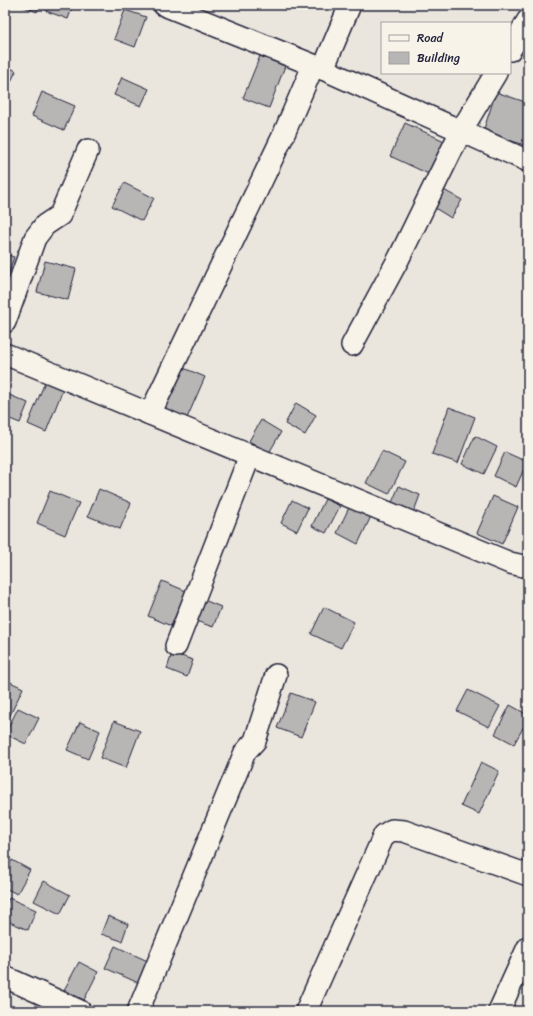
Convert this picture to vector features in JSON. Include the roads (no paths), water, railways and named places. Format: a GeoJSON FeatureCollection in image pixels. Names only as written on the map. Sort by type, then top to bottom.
{"type":"FeatureCollection","features":[{"type":"Feature","properties":{"kind":"street"},"geometry":{"type":"LineString","coordinates":[[164,5],[318,67],[528,160]]}},
{"type":"Feature","properties":{"kind":"street"},"geometry":{"type":"LineString","coordinates":[[150,414],[283,136],[350,5]]}},
{"type":"Feature","properties":{"kind":"street"},"geometry":{"type":"LineString","coordinates":[[511,48],[528,20]]}},
{"type":"Feature","properties":{"kind":"street"},"geometry":{"type":"LineString","coordinates":[[352,345],[399,258],[461,131],[495,74]]}},
{"type":"Feature","properties":{"kind":"street"},"geometry":{"type":"LineString","coordinates":[[5,322],[35,238],[46,225],[60,215],[88,150]]}},
{"type":"Feature","properties":{"kind":"street"},"geometry":{"type":"LineString","coordinates":[[5,354],[510,563],[528,568]]}},
{"type":"Feature","properties":{"kind":"street"},"geometry":{"type":"LineString","coordinates":[[176,646],[250,455]]}},
{"type":"Feature","properties":{"kind":"street"},"geometry":{"type":"LineString","coordinates":[[138,1011],[245,752],[255,741],[276,675]]}},
{"type":"Feature","properties":{"kind":"street"},"geometry":{"type":"LineString","coordinates":[[306,1011],[384,835],[392,830],[404,831],[528,875]]}},
{"type":"Feature","properties":{"kind":"street"},"geometry":{"type":"LineString","coordinates":[[499,1011],[528,947]]}},
{"type":"Feature","properties":{"kind":"street"},"geometry":{"type":"LineString","coordinates":[[5,977],[80,1011]]}}]}
